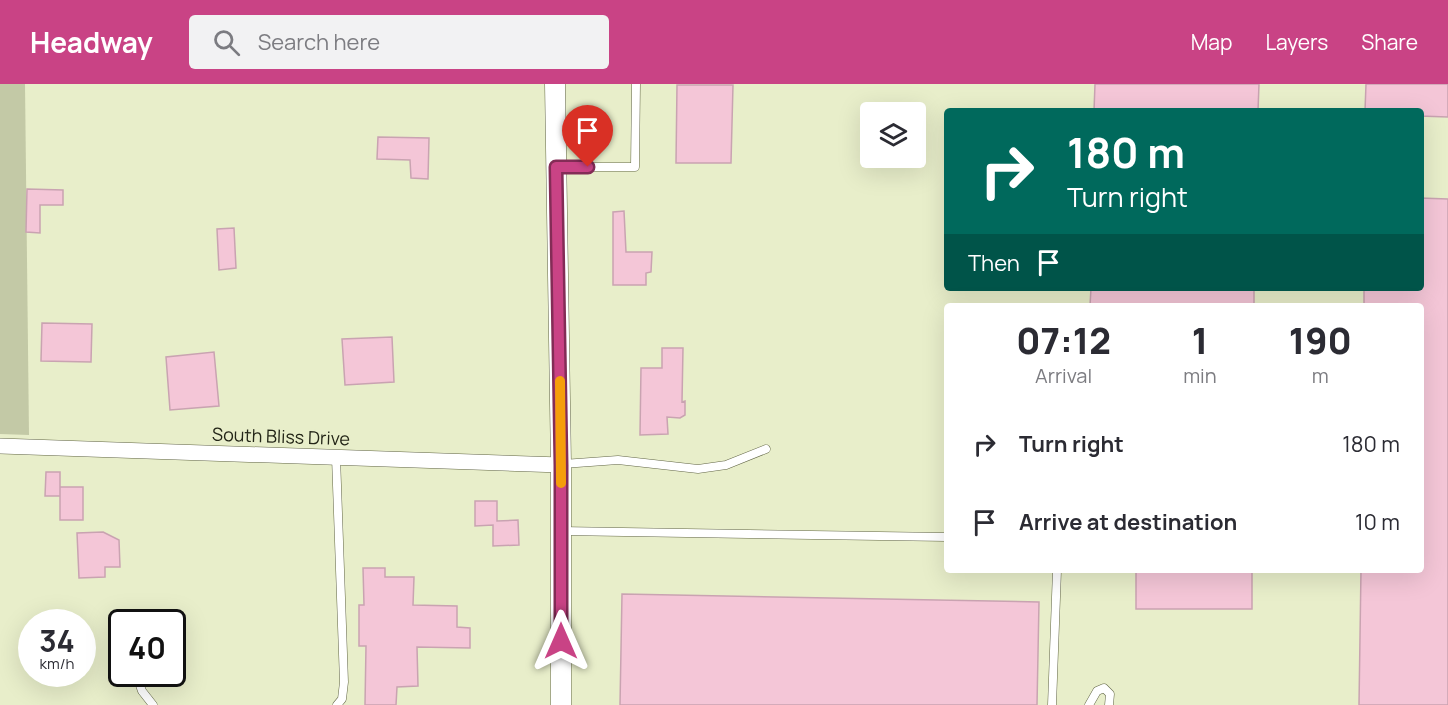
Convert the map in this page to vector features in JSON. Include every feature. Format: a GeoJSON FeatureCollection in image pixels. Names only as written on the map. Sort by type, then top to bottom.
{"type":"FeatureCollection","features":[{"type":"Feature","properties":{"kind":"street"},"geometry":{"type":"LineString","coordinates":[[555,84],[561,465],[561,705]]}},
{"type":"Feature","properties":{"kind":"street","name":"South Bliss Drive"},"geometry":{"type":"LineString","coordinates":[[0,446],[561,465]]}},
{"type":"Feature","properties":{"kind":"lane"},"geometry":{"type":"LineString","coordinates":[[556,167],[635,167],[636,84]]}},
{"type":"Feature","properties":{"kind":"lane"},"geometry":{"type":"LineString","coordinates":[[561,465],[579,461],[618,460],[698,469],[726,465],[766,449]]}},
{"type":"Feature","properties":{"kind":"lane"},"geometry":{"type":"LineString","coordinates":[[336,457],[344,682],[342,699],[337,705]]}},
{"type":"Feature","properties":{"kind":"lane"},"geometry":{"type":"LineString","coordinates":[[561,531],[944,537]]}},
{"type":"Feature","properties":{"kind":"lane"},"geometry":{"type":"LineString","coordinates":[[1052,705],[1057,573]]}},
{"type":"Feature","properties":{"kind":"lane"},"geometry":{"type":"LineString","coordinates":[[141,687],[153,705]]}},
{"type":"Feature","properties":{"kind":"lane"},"geometry":{"type":"LineString","coordinates":[[1089,705],[1097,691],[1104,688],[1110,694],[1110,705]]}},
{"type":"Feature","properties":{"kind":"green space"},"geometry":{"type":"Polygon","coordinates":[[[0,84],[25,84],[29,435],[0,434],[0,84]]]}},
{"type":"Feature","properties":{"kind":"building"},"geometry":{"type":"Polygon","coordinates":[[[1095,84],[1259,84],[1258,108],[1094,108],[1095,84]]]}},
{"type":"Feature","properties":{"kind":"building"},"geometry":{"type":"Polygon","coordinates":[[[1366,84],[1448,84],[1448,117],[1424,116],[1424,108],[1365,108],[1366,84]]]}},
{"type":"Feature","properties":{"kind":"building"},"geometry":{"type":"Polygon","coordinates":[[[677,85],[733,85],[731,163],[676,163],[677,85]]]}},
{"type":"Feature","properties":{"kind":"building"},"geometry":{"type":"Polygon","coordinates":[[[378,137],[429,138],[428,179],[411,178],[410,160],[377,159],[378,137]]]}},
{"type":"Feature","properties":{"kind":"building"},"geometry":{"type":"Polygon","coordinates":[[[27,189],[63,190],[63,205],[40,205],[40,233],[26,232],[27,189]]]}},
{"type":"Feature","properties":{"kind":"building"},"geometry":{"type":"Polygon","coordinates":[[[1424,198],[1448,199],[1448,705],[1359,705],[1361,573],[1424,573],[1424,303],[1364,303],[1364,291],[1424,291],[1424,198]]]}},
{"type":"Feature","properties":{"kind":"building"},"geometry":{"type":"Polygon","coordinates":[[[624,211],[626,252],[652,252],[651,272],[646,273],[646,285],[613,285],[613,212],[624,211]]]}},
{"type":"Feature","properties":{"kind":"building"},"geometry":{"type":"Polygon","coordinates":[[[234,228],[236,268],[219,270],[217,229],[234,228]]]}},
{"type":"Feature","properties":{"kind":"building"},"geometry":{"type":"Polygon","coordinates":[[[1091,291],[1254,291],[1254,303],[1090,303],[1091,291]]]}},
{"type":"Feature","properties":{"kind":"building"},"geometry":{"type":"Polygon","coordinates":[[[42,323],[92,324],[91,362],[41,361],[42,323]]]}},
{"type":"Feature","properties":{"kind":"building"},"geometry":{"type":"Polygon","coordinates":[[[392,337],[394,382],[345,385],[342,339],[392,337]]]}},
{"type":"Feature","properties":{"kind":"building"},"geometry":{"type":"Polygon","coordinates":[[[662,348],[683,348],[682,402],[685,401],[685,415],[680,418],[667,417],[668,434],[640,435],[641,368],[662,368],[662,348]]]}},
{"type":"Feature","properties":{"kind":"building"},"geometry":{"type":"Polygon","coordinates":[[[214,352],[219,406],[170,410],[166,357],[214,352]]]}},
{"type":"Feature","properties":{"kind":"building"},"geometry":{"type":"Polygon","coordinates":[[[46,472],[60,472],[60,496],[45,496],[46,472]]]}},
{"type":"Feature","properties":{"kind":"building"},"geometry":{"type":"Polygon","coordinates":[[[60,487],[83,487],[83,520],[60,520],[60,487]]]}},
{"type":"Feature","properties":{"kind":"building"},"geometry":{"type":"Polygon","coordinates":[[[475,501],[497,501],[497,521],[518,520],[519,545],[493,546],[493,525],[475,526],[475,501]]]}},
{"type":"Feature","properties":{"kind":"building"},"geometry":{"type":"Polygon","coordinates":[[[103,532],[119,540],[120,567],[105,567],[105,577],[79,578],[77,533],[103,532]]]}},
{"type":"Feature","properties":{"kind":"building"},"geometry":{"type":"Polygon","coordinates":[[[363,568],[385,568],[385,577],[414,577],[413,605],[457,606],[457,627],[470,628],[470,648],[417,647],[418,686],[397,687],[396,705],[365,705],[366,646],[359,646],[359,605],[364,605],[363,568]]]}},
{"type":"Feature","properties":{"kind":"building"},"geometry":{"type":"Polygon","coordinates":[[[1136,573],[1252,573],[1252,609],[1136,609],[1136,573]]]}},
{"type":"Feature","properties":{"kind":"building"},"geometry":{"type":"Polygon","coordinates":[[[622,594],[1039,602],[1037,705],[620,705],[622,594]]]}},
{"type":"Feature","properties":{"kind":"slow traffic"},"geometry":{"type":"LineString","coordinates":[[560,381],[561,483]]}},
{"type":"Feature","properties":{"kind":"route"},"geometry":{"type":"LineString","coordinates":[[561,641],[561,465],[556,167],[588,167]]}}]}
